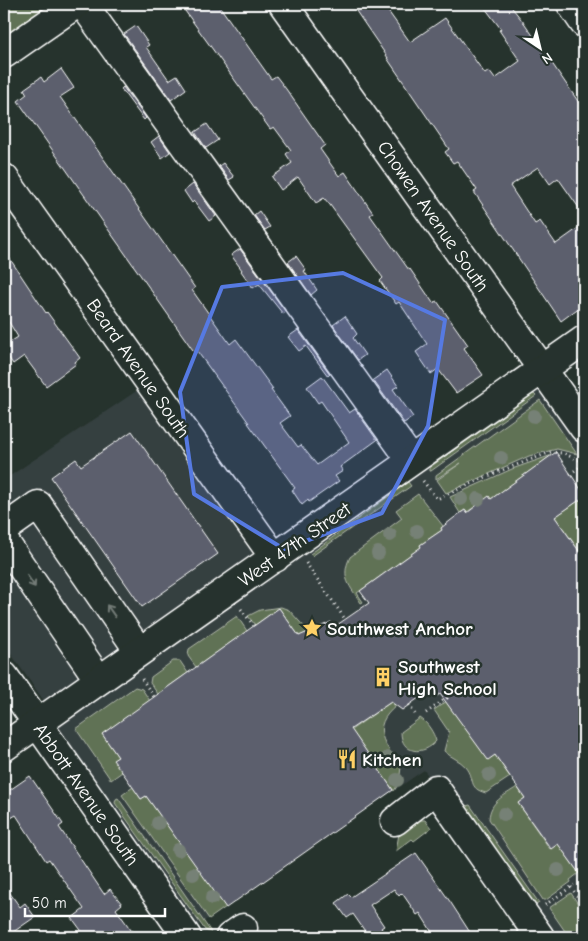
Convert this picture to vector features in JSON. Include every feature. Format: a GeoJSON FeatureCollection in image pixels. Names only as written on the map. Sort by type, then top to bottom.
{"type":"FeatureCollection","features":[{"type":"Feature","properties":{"kind":"street"},"geometry":{"type":"LineString","coordinates":[[4,54],[76,4]]}},
{"type":"Feature","properties":{"kind":"street"},"geometry":{"type":"LineString","coordinates":[[84,4],[417,470]]}},
{"type":"Feature","properties":{"kind":"street","name":"Chowen Avenue South"},"geometry":{"type":"LineString","coordinates":[[284,4],[584,428]]}},
{"type":"Feature","properties":{"kind":"street"},"geometry":{"type":"LineString","coordinates":[[570,4],[584,23]]}},
{"type":"Feature","properties":{"kind":"street","name":"Beard Avenue South"},"geometry":{"type":"LineString","coordinates":[[4,178],[275,558]]}},
{"type":"Feature","properties":{"kind":"street","name":"West 47th Street"},"geometry":{"type":"LineString","coordinates":[[4,747],[139,651],[275,558],[417,470],[542,369],[584,340]]}},
{"type":"Feature","properties":{"kind":"street"},"geometry":{"type":"LineString","coordinates":[[4,529],[38,505],[139,651]]}},
{"type":"Feature","properties":{"kind":"street"},"geometry":{"type":"LineString","coordinates":[[4,541],[99,680]]}},
{"type":"Feature","properties":{"kind":"street","name":"Abbott Avenue South"},"geometry":{"type":"LineString","coordinates":[[4,676],[187,937]]}},
{"type":"Feature","properties":{"kind":"street"},"geometry":{"type":"LineString","coordinates":[[395,821],[436,789],[540,937]]}},
{"type":"Feature","properties":{"kind":"path"},"geometry":{"type":"LineString","coordinates":[[417,470],[437,499],[496,472],[551,452],[562,453],[584,463],[570,474]]}},
{"type":"Feature","properties":{"kind":"path"},"geometry":{"type":"LineString","coordinates":[[306,563],[345,619]]}},
{"type":"Feature","properties":{"kind":"path"},"geometry":{"type":"LineString","coordinates":[[241,609],[254,626]]}},
{"type":"Feature","properties":{"kind":"path"},"geometry":{"type":"LineString","coordinates":[[142,679],[154,697]]}},
{"type":"Feature","properties":{"kind":"path"},"geometry":{"type":"LineString","coordinates":[[426,713],[447,698],[443,692]]}},
{"type":"Feature","properties":{"kind":"path"},"geometry":{"type":"LineString","coordinates":[[409,705],[415,714]]}},
{"type":"Feature","properties":{"kind":"path"},"geometry":{"type":"LineString","coordinates":[[545,906],[572,886],[584,906]]}},
{"type":"Feature","properties":{"kind":"highlighted area"},"geometry":{"type":"Polygon","coordinates":[[[343,273],[445,320],[428,426],[382,513],[284,549],[194,494],[180,392],[222,287],[343,273]]]}},
{"type":"Feature","properties":{"kind":"shaded area","name":"Southwest High School"},"geometry":{"type":"Polygon","coordinates":[[[540,381],[584,442],[584,937],[544,937],[424,770],[190,931],[45,725],[540,381]]]}},
{"type":"Feature","properties":{"kind":"shaded area"},"geometry":{"type":"Polygon","coordinates":[[[138,390],[252,549],[252,558],[49,703],[44,701],[4,644],[4,480],[138,390]]]}},
{"type":"Feature","properties":{"kind":"green space"},"geometry":{"type":"Polygon","coordinates":[[[4,4],[65,4],[4,46],[4,4]]]}},
{"type":"Feature","properties":{"kind":"green space"},"geometry":{"type":"Polygon","coordinates":[[[532,394],[536,396],[430,471],[430,467],[532,394]]]}},
{"type":"Feature","properties":{"kind":"green space"},"geometry":{"type":"Polygon","coordinates":[[[540,400],[577,454],[557,449],[529,456],[446,493],[437,480],[461,463],[436,479],[436,475],[540,400]]]}},
{"type":"Feature","properties":{"kind":"green space"},"geometry":{"type":"Polygon","coordinates":[[[552,455],[491,499],[489,497],[467,512],[465,510],[460,513],[450,497],[512,469],[552,455]]]}},
{"type":"Feature","properties":{"kind":"green space"},"geometry":{"type":"Polygon","coordinates":[[[408,482],[411,486],[312,556],[310,554],[408,482]]]}},
{"type":"Feature","properties":{"kind":"green space"},"geometry":{"type":"Polygon","coordinates":[[[418,494],[443,526],[442,530],[357,593],[363,602],[361,603],[350,587],[346,576],[350,557],[402,518],[396,510],[418,494]]]}},
{"type":"Feature","properties":{"kind":"green space"},"geometry":{"type":"Polygon","coordinates":[[[584,497],[584,551],[581,553],[555,517],[584,497]]]}},
{"type":"Feature","properties":{"kind":"green space"},"geometry":{"type":"Polygon","coordinates":[[[281,607],[289,610],[309,632],[299,636],[279,608],[255,625],[248,616],[260,610],[281,607]]]}},
{"type":"Feature","properties":{"kind":"green space"},"geometry":{"type":"Polygon","coordinates":[[[237,616],[247,631],[196,667],[188,656],[189,649],[237,616]]]}},
{"type":"Feature","properties":{"kind":"green space"},"geometry":{"type":"Polygon","coordinates":[[[173,661],[180,661],[188,673],[158,694],[150,683],[151,677],[173,661]]]}},
{"type":"Feature","properties":{"kind":"green space"},"geometry":{"type":"Polygon","coordinates":[[[135,687],[142,689],[150,701],[102,734],[118,757],[114,760],[122,772],[111,780],[76,729],[135,687]]]}},
{"type":"Feature","properties":{"kind":"green space"},"geometry":{"type":"Polygon","coordinates":[[[450,699],[455,714],[488,759],[495,755],[510,777],[486,793],[476,789],[469,771],[464,765],[444,751],[449,732],[434,710],[450,699]]]}},
{"type":"Feature","properties":{"kind":"green space"},"geometry":{"type":"Polygon","coordinates":[[[391,702],[396,706],[388,714],[381,729],[385,743],[401,767],[399,783],[394,791],[351,730],[391,702]]]}},
{"type":"Feature","properties":{"kind":"green space"},"geometry":{"type":"Polygon","coordinates":[[[420,718],[430,728],[436,741],[431,746],[420,751],[405,745],[401,732],[420,718]]]}},
{"type":"Feature","properties":{"kind":"green space"},"geometry":{"type":"Polygon","coordinates":[[[133,787],[141,799],[146,796],[226,907],[209,919],[122,795],[133,787]]]}},
{"type":"Feature","properties":{"kind":"green space"},"geometry":{"type":"Polygon","coordinates":[[[517,787],[525,798],[518,803],[550,849],[558,844],[579,873],[570,880],[571,882],[546,900],[543,900],[489,819],[495,803],[517,787]]]}},
{"type":"Feature","properties":{"kind":"green space"},"geometry":{"type":"Polygon","coordinates":[[[118,798],[211,932],[205,930],[115,803],[118,798]]]}},
{"type":"Feature","properties":{"kind":"green space"},"geometry":{"type":"Polygon","coordinates":[[[470,805],[539,903],[534,906],[466,809],[466,806],[470,805]]]}},
{"type":"Feature","properties":{"kind":"green space"},"geometry":{"type":"Polygon","coordinates":[[[419,820],[425,820],[431,828],[414,841],[412,839],[396,851],[400,828],[419,820]]]}},
{"type":"Feature","properties":{"kind":"green space"},"geometry":{"type":"Polygon","coordinates":[[[571,893],[584,913],[584,937],[569,937],[549,908],[571,893]]]}},
{"type":"Feature","properties":{"kind":"building"},"geometry":{"type":"Polygon","coordinates":[[[180,4],[218,4],[271,79],[276,76],[286,89],[325,145],[320,149],[339,176],[345,172],[373,213],[370,215],[409,270],[433,303],[437,301],[468,345],[464,348],[483,375],[456,393],[438,369],[431,374],[416,352],[427,344],[399,302],[396,304],[380,281],[383,278],[330,205],[324,198],[316,203],[298,177],[281,190],[272,177],[292,163],[286,154],[291,150],[274,127],[270,129],[180,4]]]}},
{"type":"Feature","properties":{"kind":"building"},"geometry":{"type":"Polygon","coordinates":[[[353,4],[383,4],[410,42],[445,18],[485,74],[489,71],[495,79],[520,61],[499,30],[501,29],[482,4],[509,4],[525,24],[584,110],[584,215],[558,178],[550,184],[538,167],[510,186],[535,224],[540,221],[556,244],[584,224],[584,304],[561,321],[474,192],[477,190],[457,161],[453,163],[445,152],[449,149],[353,4]]]}},
{"type":"Feature","properties":{"kind":"building"},"geometry":{"type":"Polygon","coordinates":[[[136,26],[149,45],[146,47],[169,80],[177,75],[186,89],[171,100],[124,34],[136,26]]]}},
{"type":"Feature","properties":{"kind":"building"},"geometry":{"type":"Polygon","coordinates":[[[61,69],[74,88],[60,97],[195,288],[192,290],[230,344],[236,339],[273,389],[271,390],[290,416],[280,423],[298,447],[301,445],[317,465],[349,442],[321,401],[318,403],[307,387],[322,376],[349,413],[355,409],[377,440],[340,467],[343,471],[335,476],[339,481],[309,502],[308,500],[302,505],[292,490],[295,488],[197,351],[195,353],[18,101],[27,94],[24,89],[41,77],[44,82],[61,69]]]}},
{"type":"Feature","properties":{"kind":"building"},"geometry":{"type":"Polygon","coordinates":[[[123,87],[146,118],[144,120],[121,89],[123,87]]]}},
{"type":"Feature","properties":{"kind":"building"},"geometry":{"type":"Polygon","coordinates":[[[207,124],[218,140],[206,148],[195,132],[207,124]]]}},
{"type":"Feature","properties":{"kind":"building"},"geometry":{"type":"Polygon","coordinates":[[[159,136],[170,152],[162,158],[151,142],[159,136]]]}},
{"type":"Feature","properties":{"kind":"building"},"geometry":{"type":"Polygon","coordinates":[[[223,163],[234,177],[229,180],[219,166],[223,163]]]}},
{"type":"Feature","properties":{"kind":"building"},"geometry":{"type":"Polygon","coordinates":[[[193,184],[216,216],[209,221],[194,201],[192,203],[184,191],[193,184]]]}},
{"type":"Feature","properties":{"kind":"building"},"geometry":{"type":"Polygon","coordinates":[[[259,211],[270,227],[265,230],[254,215],[259,211]]]}},
{"type":"Feature","properties":{"kind":"building"},"geometry":{"type":"Polygon","coordinates":[[[240,249],[286,312],[283,314],[259,284],[253,288],[231,255],[240,249]]]}},
{"type":"Feature","properties":{"kind":"building"},"geometry":{"type":"Polygon","coordinates":[[[4,250],[46,313],[80,358],[75,362],[76,364],[46,386],[24,356],[13,364],[4,351],[4,346],[18,337],[4,314],[4,250]]]}},
{"type":"Feature","properties":{"kind":"building"},"geometry":{"type":"Polygon","coordinates":[[[296,256],[317,290],[311,295],[288,262],[296,256]]]}},
{"type":"Feature","properties":{"kind":"building"},"geometry":{"type":"Polygon","coordinates":[[[345,316],[357,334],[353,338],[365,355],[358,360],[333,325],[345,316]]]}},
{"type":"Feature","properties":{"kind":"building"},"geometry":{"type":"Polygon","coordinates":[[[298,330],[330,374],[328,376],[306,346],[299,351],[288,337],[298,330]]]}},
{"type":"Feature","properties":{"kind":"building"},"geometry":{"type":"Polygon","coordinates":[[[387,370],[398,386],[393,389],[413,417],[404,423],[373,380],[387,370]]]}},
{"type":"Feature","properties":{"kind":"building"},"geometry":{"type":"Polygon","coordinates":[[[132,431],[218,554],[142,607],[51,477],[76,459],[81,466],[132,431]]]}},
{"type":"Feature","properties":{"kind":"building","name":"Southwest High School"},"geometry":{"type":"Polygon","coordinates":[[[556,452],[584,494],[584,497],[555,517],[584,558],[584,880],[558,844],[551,849],[518,803],[525,798],[495,755],[488,760],[440,694],[435,697],[430,690],[402,710],[391,702],[351,729],[393,790],[226,908],[146,796],[141,799],[113,760],[118,757],[102,734],[279,608],[299,636],[331,622],[334,627],[369,603],[360,591],[421,547],[420,545],[442,530],[441,528],[459,514],[465,510],[467,513],[489,496],[491,499],[556,452]]]}},
{"type":"Feature","properties":{"kind":"building"},"geometry":{"type":"Polygon","coordinates":[[[30,776],[63,824],[59,827],[104,894],[110,889],[122,904],[116,909],[136,937],[86,937],[72,918],[84,909],[49,859],[46,861],[16,815],[11,818],[4,808],[4,794],[30,776]]]}},
{"type":"Feature","properties":{"kind":"building"},"geometry":{"type":"Polygon","coordinates":[[[416,853],[473,937],[435,937],[420,913],[417,915],[402,893],[399,896],[394,889],[370,905],[384,926],[381,928],[388,937],[369,937],[353,914],[347,918],[336,903],[348,894],[351,897],[416,853]]]}},
{"type":"Feature","properties":{"kind":"building"},"geometry":{"type":"Polygon","coordinates":[[[4,885],[20,907],[25,903],[35,917],[6,937],[4,937],[4,885]]]}},
{"type":"Feature","properties":{"kind":"place","name":"Southwest Anchor"},"geometry":{"type":"Point","coordinates":[312,628]}},
{"type":"Feature","properties":{"kind":"place","name":"Southwest High School"},"geometry":{"type":"Point","coordinates":[383,677]}},
{"type":"Feature","properties":{"kind":"place","name":"Kitchen"},"geometry":{"type":"Point","coordinates":[347,759]}}]}
